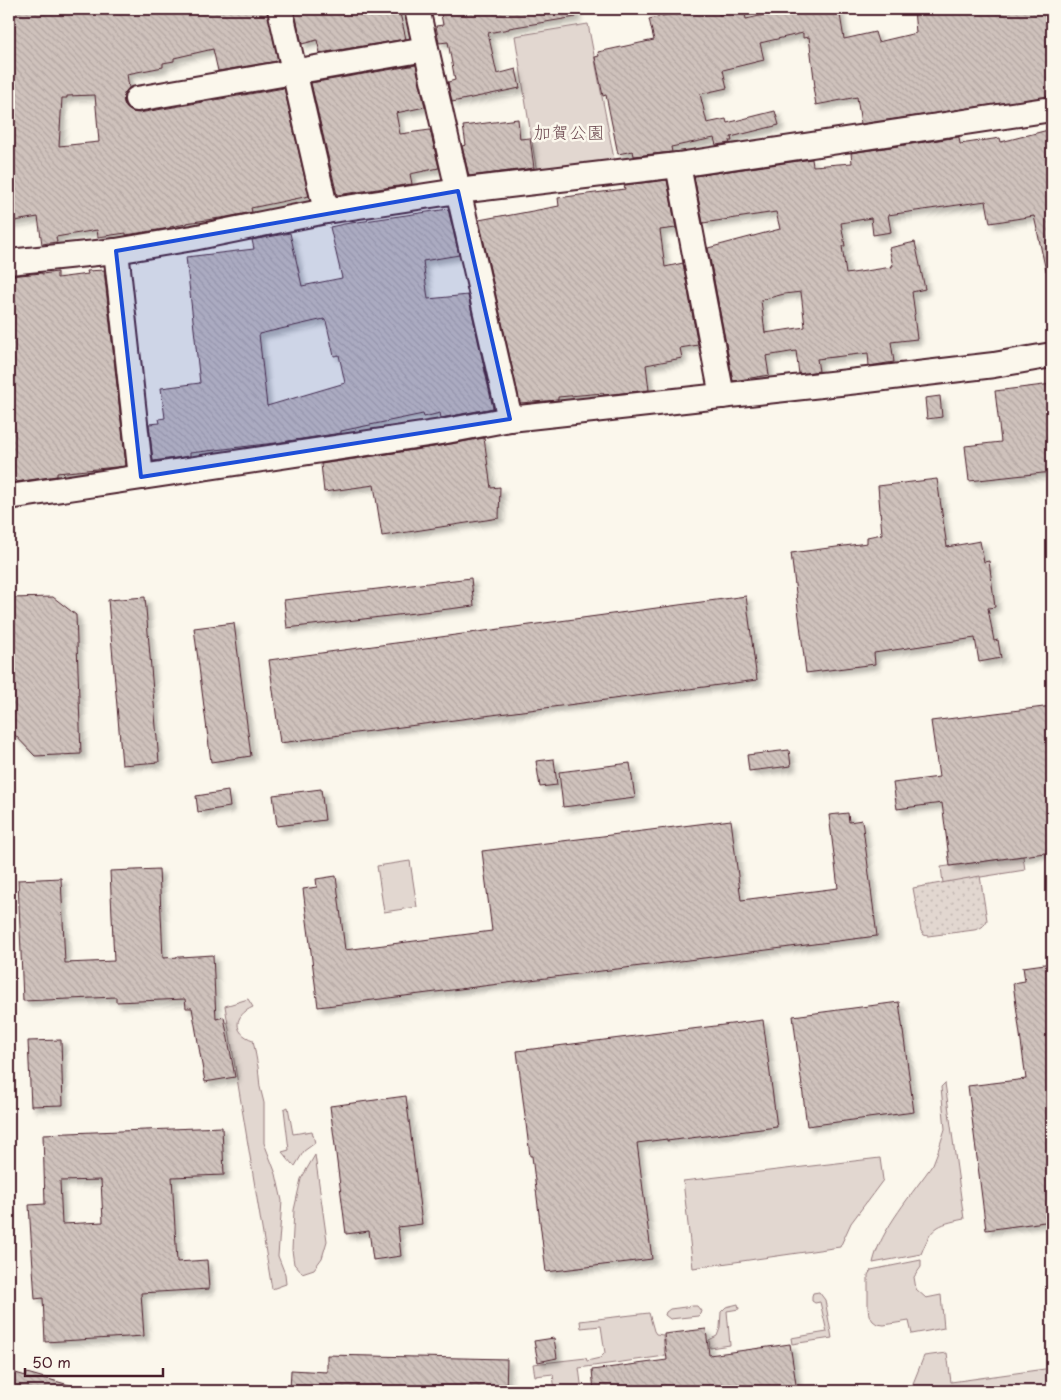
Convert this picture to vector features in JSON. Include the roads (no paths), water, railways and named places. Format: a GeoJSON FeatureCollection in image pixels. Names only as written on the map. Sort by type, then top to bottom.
{"type":"FeatureCollection","features":[{"type":"Feature","properties":{"kind":"street"},"geometry":{"type":"LineString","coordinates":[[280,9],[326,211]]}},
{"type":"Feature","properties":{"kind":"street"},"geometry":{"type":"LineString","coordinates":[[416,9],[510,419]]}},
{"type":"Feature","properties":{"kind":"street"},"geometry":{"type":"LineString","coordinates":[[137,99],[426,48]]}},
{"type":"Feature","properties":{"kind":"street"},"geometry":{"type":"LineString","coordinates":[[9,262],[116,251],[194,238],[326,211],[458,191],[678,165],[1052,109]]}},
{"type":"Feature","properties":{"kind":"street"},"geometry":{"type":"LineString","coordinates":[[678,165],[722,396]]}},
{"type":"Feature","properties":{"kind":"street"},"geometry":{"type":"LineString","coordinates":[[116,251],[140,476]]}},
{"type":"Feature","properties":{"kind":"street"},"geometry":{"type":"LineString","coordinates":[[9,497],[441,432],[510,419],[994,365],[1052,354]]}},
{"type":"Feature","properties":{"kind":"park label","name":"加賀公園"},"geometry":{"type":"Point","coordinates":[569,131]}}]}
